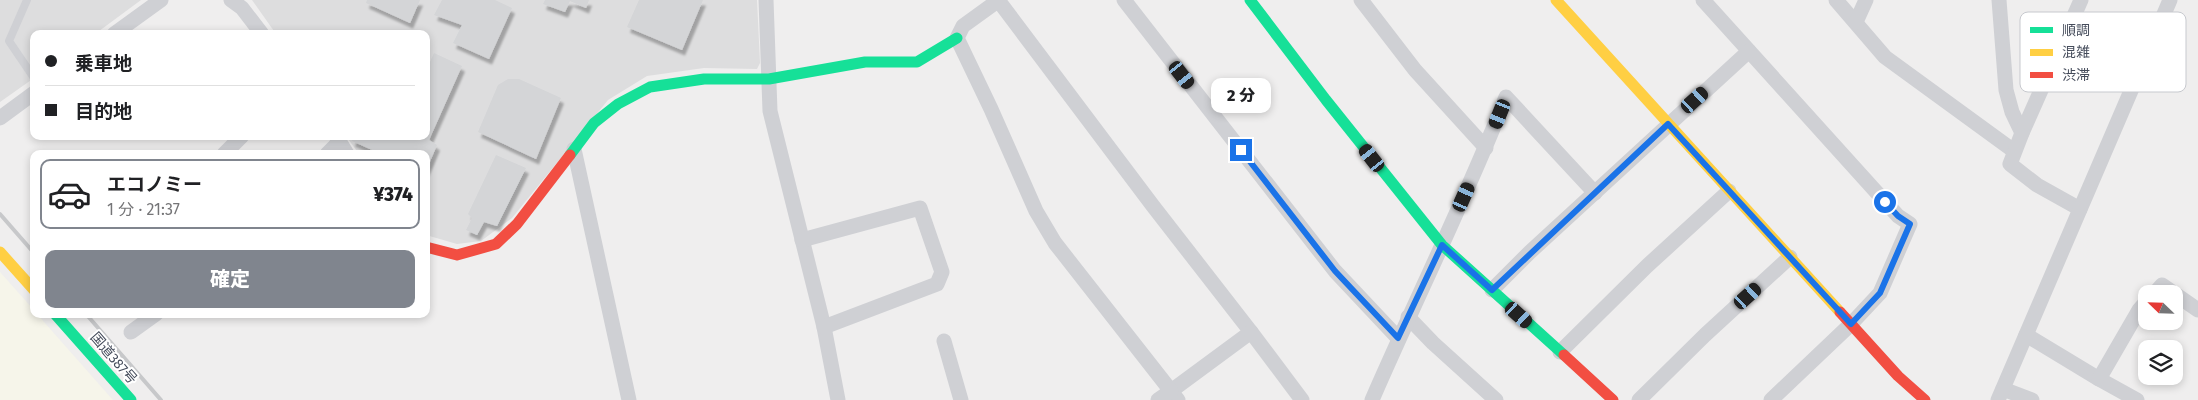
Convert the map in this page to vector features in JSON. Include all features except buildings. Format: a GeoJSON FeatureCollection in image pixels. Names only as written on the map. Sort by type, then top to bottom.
{"type":"FeatureCollection","features":[{"type":"Feature","properties":{"kind":"main road"},"geometry":{"type":"LineString","coordinates":[[1250,0],[1326,100],[1442,245],[1612,400]]}},
{"type":"Feature","properties":{"kind":"main road"},"geometry":{"type":"LineString","coordinates":[[1556,0],[1898,376],[1925,400]]}},
{"type":"Feature","properties":{"kind":"main road"},"geometry":{"type":"LineString","coordinates":[[430,248],[457,255],[496,244],[517,224],[594,123],[618,104],[650,87],[704,79],[769,79],[865,62],[917,62],[956,38]]}},
{"type":"Feature","properties":{"kind":"main road"},"geometry":{"type":"LineString","coordinates":[[1,254],[30,286]]}},
{"type":"Feature","properties":{"kind":"main road","name":"国道387号"},"geometry":{"type":"LineString","coordinates":[[61,318],[131,400]]}},
{"type":"Feature","properties":{"kind":"street"},"geometry":{"type":"LineString","coordinates":[[120,30],[161,0]]}},
{"type":"Feature","properties":{"kind":"street"},"geometry":{"type":"LineString","coordinates":[[231,0],[242,8],[259,30]]}},
{"type":"Feature","properties":{"kind":"street"},"geometry":{"type":"LineString","coordinates":[[766,0],[770,112],[824,326],[838,400]]}},
{"type":"Feature","properties":{"kind":"street"},"geometry":{"type":"LineString","coordinates":[[1174,395],[1055,243],[1036,211],[956,38],[963,26],[998,0],[1302,400]]}},
{"type":"Feature","properties":{"kind":"street"},"geometry":{"type":"LineString","coordinates":[[1124,0],[1335,271],[1398,338]]}},
{"type":"Feature","properties":{"kind":"street"},"geometry":{"type":"LineString","coordinates":[[1361,0],[1416,70],[1486,148]]}},
{"type":"Feature","properties":{"kind":"street"},"geometry":{"type":"LineString","coordinates":[[1703,0],[1898,216],[1910,224],[1880,293],[1851,324],[1771,400]]}},
{"type":"Feature","properties":{"kind":"street"},"geometry":{"type":"LineString","coordinates":[[1836,0],[1885,58],[2014,151]]}},
{"type":"Feature","properties":{"kind":"street"},"geometry":{"type":"LineString","coordinates":[[1856,22],[1866,0]]}},
{"type":"Feature","properties":{"kind":"street"},"geometry":{"type":"LineString","coordinates":[[1999,0],[2006,90],[2012,112],[2022,133]]}},
{"type":"Feature","properties":{"kind":"street"},"geometry":{"type":"LineString","coordinates":[[2077,12],[2082,0]]}},
{"type":"Feature","properties":{"kind":"street"},"geometry":{"type":"LineString","coordinates":[[2165,12],[2170,0]]}},
{"type":"Feature","properties":{"kind":"street"},"geometry":{"type":"LineString","coordinates":[[1492,290],[1749,50]]}},
{"type":"Feature","properties":{"kind":"street"},"geometry":{"type":"LineString","coordinates":[[2040,92],[2010,164],[2037,185],[2080,209]]}},
{"type":"Feature","properties":{"kind":"street"},"geometry":{"type":"LineString","coordinates":[[2032,400],[2000,395],[2130,92]]}},
{"type":"Feature","properties":{"kind":"street"},"geometry":{"type":"LineString","coordinates":[[0,118],[30,96]]}},
{"type":"Feature","properties":{"kind":"street"},"geometry":{"type":"LineString","coordinates":[[1376,398],[1398,338],[1486,148],[1506,97],[1595,193]]}},
{"type":"Feature","properties":{"kind":"street"},"geometry":{"type":"LineString","coordinates":[[228,150],[238,140]]}},
{"type":"Feature","properties":{"kind":"street"},"geometry":{"type":"LineString","coordinates":[[574,149],[629,400]]}},
{"type":"Feature","properties":{"kind":"street"},"geometry":{"type":"LineString","coordinates":[[1560,352],[1647,266],[1729,191]]}},
{"type":"Feature","properties":{"kind":"street"},"geometry":{"type":"LineString","coordinates":[[802,240],[920,208],[942,272],[937,284],[824,326]]}},
{"type":"Feature","properties":{"kind":"street"},"geometry":{"type":"LineString","coordinates":[[1639,400],[1705,335],[1790,257]]}},
{"type":"Feature","properties":{"kind":"street"},"geometry":{"type":"LineString","coordinates":[[2183,300],[2198,310]]}},
{"type":"Feature","properties":{"kind":"street"},"geometry":{"type":"LineString","coordinates":[[2099,379],[2138,312]]}},
{"type":"Feature","properties":{"kind":"street"},"geometry":{"type":"LineString","coordinates":[[1408,317],[1432,343],[1496,400]]}},
{"type":"Feature","properties":{"kind":"street"},"geometry":{"type":"LineString","coordinates":[[131,332],[150,318]]}},
{"type":"Feature","properties":{"kind":"street"},"geometry":{"type":"LineString","coordinates":[[1158,400],[1174,395],[1251,332]]}},
{"type":"Feature","properties":{"kind":"street"},"geometry":{"type":"LineString","coordinates":[[2026,334],[2137,400]]}},
{"type":"Feature","properties":{"kind":"street"},"geometry":{"type":"LineString","coordinates":[[944,340],[961,400]]}},
{"type":"Feature","properties":{"kind":"lane"},"geometry":{"type":"LineString","coordinates":[[9,42],[27,0]]}},
{"type":"Feature","properties":{"kind":"lane"},"geometry":{"type":"LineString","coordinates":[[0,37],[9,42],[30,72]]}},
{"type":"Feature","properties":{"kind":"shaded area"},"geometry":{"type":"Polygon","coordinates":[[[0,0],[141,0],[100,30],[30,30],[30,81],[0,102],[0,0]]]}},
{"type":"Feature","properties":{"kind":"shaded area"},"geometry":{"type":"Polygon","coordinates":[[[252,0],[757,0],[760,63],[757,69],[704,68],[647,76],[608,100],[512,218],[481,241],[457,244],[430,236],[430,150],[356,150],[349,140],[430,140],[430,30],[273,30],[252,0]]]}},
{"type":"Feature","properties":{"kind":"shaded area"},"geometry":{"type":"Polygon","coordinates":[[[0,272],[30,306],[30,318],[41,318],[113,400],[0,400],[0,272]]]}},
{"type":"Feature","properties":{"kind":"railway"},"geometry":{"type":"LineString","coordinates":[[0,214],[30,248]]}},
{"type":"Feature","properties":{"kind":"railway"},"geometry":{"type":"LineString","coordinates":[[89,318],[161,400]]}},
{"type":"Feature","properties":{"kind":"traffic: fast"},"geometry":{"type":"LineString","coordinates":[[1250,0],[1326,100],[1442,245],[1564,355]]}},
{"type":"Feature","properties":{"kind":"traffic: fast"},"geometry":{"type":"LineString","coordinates":[[570,155],[594,123],[618,104],[650,87],[704,79],[769,79],[865,62],[917,62],[957,38]]}},
{"type":"Feature","properties":{"kind":"traffic: fast"},"geometry":{"type":"LineString","coordinates":[[59,318],[131,400]]}},
{"type":"Feature","properties":{"kind":"traffic: slow"},"geometry":{"type":"LineString","coordinates":[[1556,0],[1840,312]]}},
{"type":"Feature","properties":{"kind":"traffic: slow"},"geometry":{"type":"LineString","coordinates":[[0,252],[30,286]]}},
{"type":"Feature","properties":{"kind":"traffic: jam"},"geometry":{"type":"LineString","coordinates":[[430,248],[457,255],[496,244],[517,224],[570,155]]}},
{"type":"Feature","properties":{"kind":"traffic: jam"},"geometry":{"type":"LineString","coordinates":[[1840,312],[1898,376],[1925,400]]}},
{"type":"Feature","properties":{"kind":"traffic: jam"},"geometry":{"type":"LineString","coordinates":[[1564,355],[1613,400]]}},
{"type":"Feature","properties":{"kind":"route"},"geometry":{"type":"LineString","coordinates":[[1241,150],[1335,271],[1398,338],[1442,245],[1492,290],[1530,252],[1668,124],[1851,324],[1880,293],[1910,224],[1898,216],[1885,202]]}}]}
